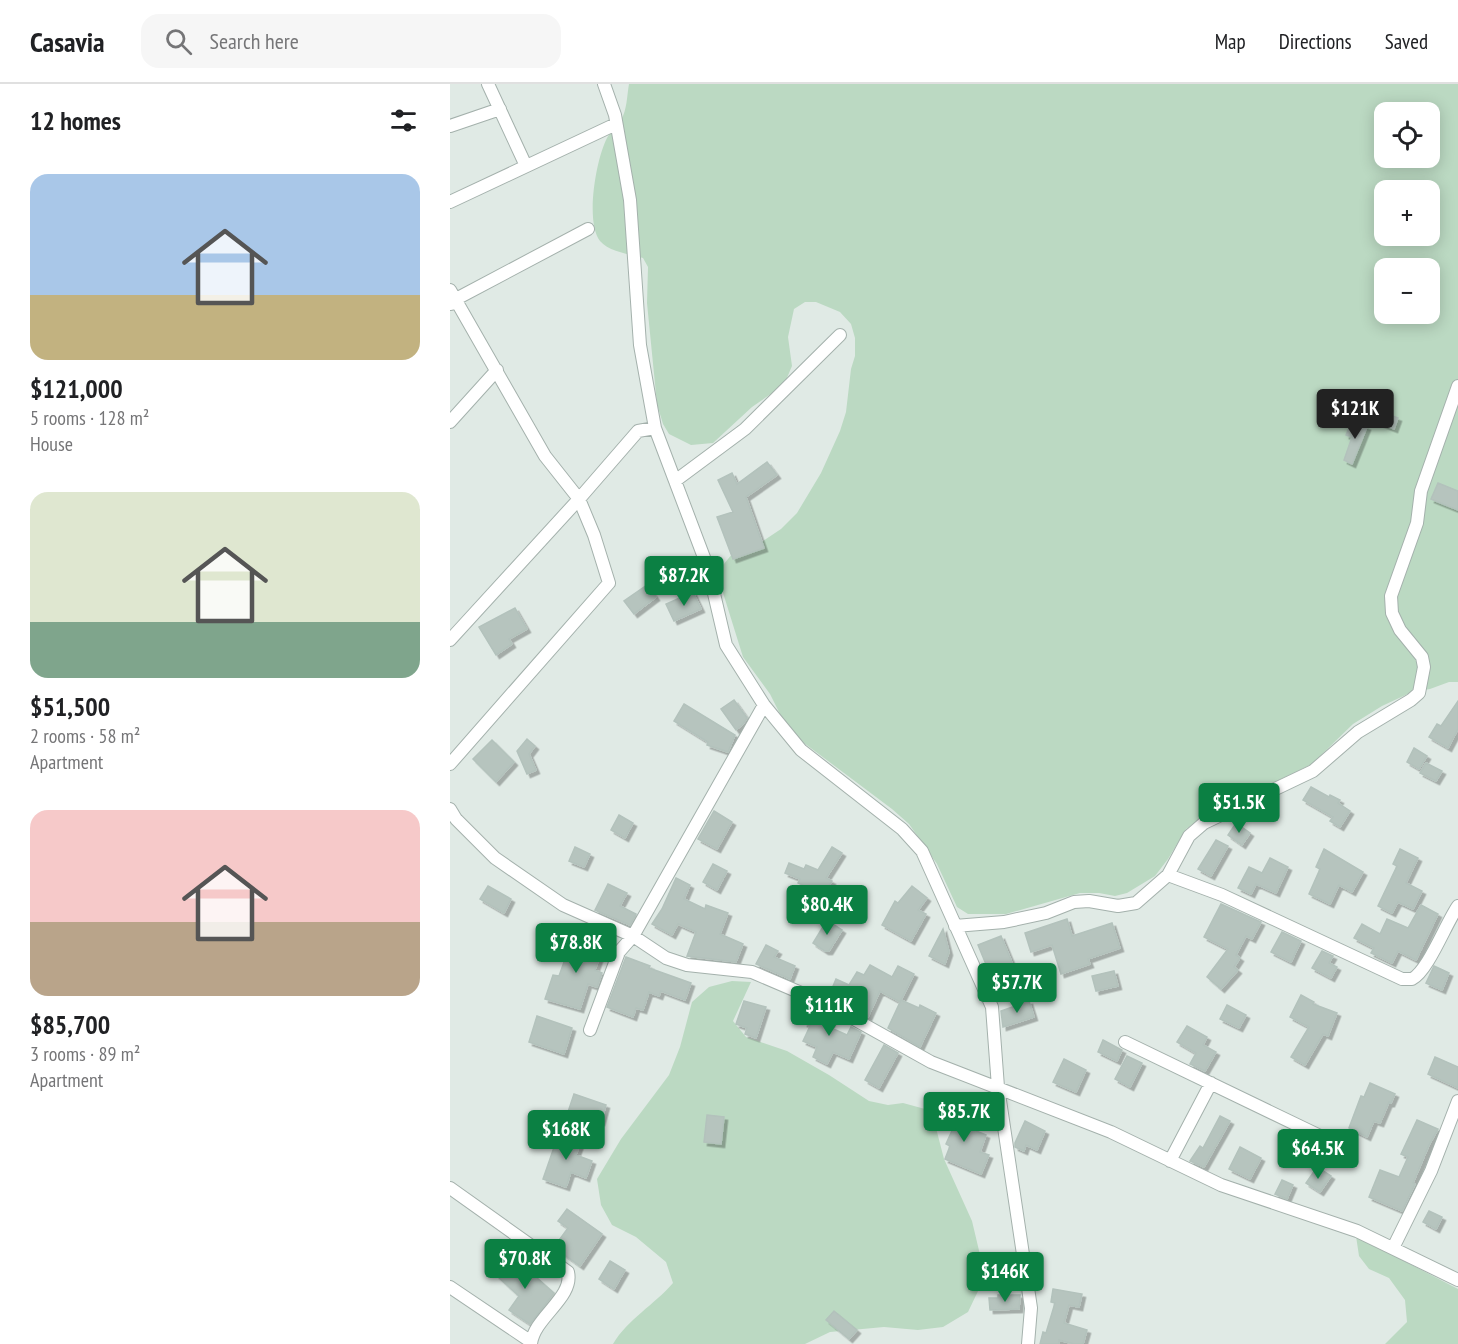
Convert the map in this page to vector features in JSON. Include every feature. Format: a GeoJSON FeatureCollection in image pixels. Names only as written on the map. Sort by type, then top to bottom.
{"type":"FeatureCollection","features":[{"type":"Feature","properties":{"kind":"street"},"geometry":{"type":"LineString","coordinates":[[488,84],[526,166]]}},
{"type":"Feature","properties":{"kind":"street"},"geometry":{"type":"LineString","coordinates":[[604,84],[616,124],[630,200],[640,345],[655,428],[708,568],[726,645],[764,705],[801,750],[902,829],[922,851],[992,1007],[998,1087],[1031,1308],[1028,1344]]}},
{"type":"Feature","properties":{"kind":"street"},"geometry":{"type":"LineString","coordinates":[[450,126],[500,110]]}},
{"type":"Feature","properties":{"kind":"street"},"geometry":{"type":"LineString","coordinates":[[451,198],[616,124]]}},
{"type":"Feature","properties":{"kind":"street"},"geometry":{"type":"LineString","coordinates":[[450,764],[609,584],[594,534],[579,499],[545,456],[497,370],[452,298],[588,229]]}},
{"type":"Feature","properties":{"kind":"street"},"geometry":{"type":"LineString","coordinates":[[675,481],[745,429],[840,335]]}},
{"type":"Feature","properties":{"kind":"street"},"geometry":{"type":"LineString","coordinates":[[450,422],[497,370]]}},
{"type":"Feature","properties":{"kind":"street"},"geometry":{"type":"LineString","coordinates":[[955,926],[1004,922],[1046,913],[1074,902],[1089,901],[1118,906],[1136,903],[1168,875],[1189,836],[1204,823],[1313,771],[1358,732],[1419,693],[1424,667],[1422,657],[1400,630],[1392,613],[1391,596],[1417,523],[1421,491],[1458,386]]}},
{"type":"Feature","properties":{"kind":"street"},"geometry":{"type":"LineString","coordinates":[[450,640],[638,431],[655,428]]}},
{"type":"Feature","properties":{"kind":"street"},"geometry":{"type":"LineString","coordinates":[[590,1030],[619,952],[633,936],[764,705]]}},
{"type":"Feature","properties":{"kind":"street"},"geometry":{"type":"LineString","coordinates":[[450,809],[456,819],[495,858],[562,905],[633,936],[666,958],[687,965],[752,972],[827,1004],[931,1062],[1111,1132],[1221,1185],[1357,1231],[1458,1280]]}},
{"type":"Feature","properties":{"kind":"street"},"geometry":{"type":"LineString","coordinates":[[1168,875],[1222,895],[1402,979],[1412,979],[1422,971],[1449,918],[1458,906]]}},
{"type":"Feature","properties":{"kind":"street"},"geometry":{"type":"LineString","coordinates":[[1125,1042],[1320,1136]]}},
{"type":"Feature","properties":{"kind":"street"},"geometry":{"type":"LineString","coordinates":[[1170,1161],[1211,1083]]}},
{"type":"Feature","properties":{"kind":"street"},"geometry":{"type":"LineString","coordinates":[[1393,1248],[1431,1171],[1458,1101]]}},
{"type":"Feature","properties":{"kind":"street"},"geometry":{"type":"LineString","coordinates":[[450,1188],[568,1272],[569,1279],[567,1288],[543,1318],[530,1343],[450,1287]]}},
{"type":"Feature","properties":{"kind":"green space"},"geometry":{"type":"Polygon","coordinates":[[[629,84],[1458,84],[1458,682],[1449,682],[1430,689],[1412,692],[1382,706],[1353,724],[1312,764],[1202,817],[1186,829],[1155,876],[1127,893],[1115,896],[1080,893],[1006,914],[968,914],[957,907],[937,864],[909,824],[800,740],[781,716],[770,694],[743,657],[719,580],[723,565],[733,553],[747,550],[763,541],[781,529],[797,513],[821,473],[846,412],[851,369],[855,356],[855,338],[851,324],[840,312],[816,302],[805,302],[794,309],[788,337],[792,366],[786,380],[775,391],[752,407],[713,443],[691,445],[669,434],[663,424],[657,404],[647,303],[648,267],[643,258],[604,245],[596,232],[593,220],[594,190],[599,160],[607,138],[618,125],[626,107],[629,84]]]}},
{"type":"Feature","properties":{"kind":"green space"},"geometry":{"type":"Polygon","coordinates":[[[732,981],[751,982],[733,1021],[746,1037],[787,1051],[869,1101],[888,1105],[903,1103],[925,1109],[936,1128],[944,1159],[972,1221],[981,1259],[979,1289],[968,1312],[943,1327],[918,1330],[884,1327],[830,1332],[805,1344],[613,1344],[626,1327],[673,1283],[666,1262],[636,1237],[612,1225],[601,1205],[597,1179],[621,1139],[669,1075],[680,1047],[692,1002],[709,987],[732,981]]]}},
{"type":"Feature","properties":{"kind":"green space"},"geometry":{"type":"Polygon","coordinates":[[[1356,1236],[1458,1289],[1458,1344],[1385,1344],[1407,1322],[1405,1300],[1389,1278],[1369,1269],[1359,1256],[1356,1236]]]}},
{"type":"Feature","properties":{"kind":"building"},"geometry":{"type":"Polygon","coordinates":[[[1381,412],[1398,418],[1394,429],[1377,422],[1381,412]]]}},
{"type":"Feature","properties":{"kind":"building"},"geometry":{"type":"Polygon","coordinates":[[[1352,421],[1367,427],[1352,464],[1344,460],[1352,437],[1346,435],[1352,421]]]}},
{"type":"Feature","properties":{"kind":"building"},"geometry":{"type":"Polygon","coordinates":[[[767,462],[777,475],[746,497],[764,548],[733,559],[717,517],[733,512],[718,480],[732,473],[737,484],[767,462]]]}},
{"type":"Feature","properties":{"kind":"building"},"geometry":{"type":"Polygon","coordinates":[[[1438,483],[1458,491],[1458,510],[1431,499],[1438,483]]]}},
{"type":"Feature","properties":{"kind":"building"},"geometry":{"type":"Polygon","coordinates":[[[647,585],[656,597],[634,614],[624,601],[647,585]]]}},
{"type":"Feature","properties":{"kind":"building"},"geometry":{"type":"Polygon","coordinates":[[[693,592],[701,609],[674,621],[666,604],[693,592]]]}},
{"type":"Feature","properties":{"kind":"building"},"geometry":{"type":"Polygon","coordinates":[[[515,608],[527,629],[509,639],[512,644],[496,655],[479,627],[515,608]]]}},
{"type":"Feature","properties":{"kind":"building"},"geometry":{"type":"Polygon","coordinates":[[[734,700],[747,718],[736,730],[721,709],[734,700]]]}},
{"type":"Feature","properties":{"kind":"building"},"geometry":{"type":"Polygon","coordinates":[[[1458,701],[1458,729],[1448,748],[1429,737],[1437,724],[1441,726],[1458,701]]]}},
{"type":"Feature","properties":{"kind":"building"},"geometry":{"type":"Polygon","coordinates":[[[684,704],[735,735],[728,752],[707,745],[708,742],[674,721],[684,704]]]}},
{"type":"Feature","properties":{"kind":"building"},"geometry":{"type":"Polygon","coordinates":[[[527,739],[535,746],[529,754],[536,770],[527,774],[517,751],[527,739]]]}},
{"type":"Feature","properties":{"kind":"building"},"geometry":{"type":"Polygon","coordinates":[[[492,740],[514,762],[496,782],[473,759],[492,740]]]}},
{"type":"Feature","properties":{"kind":"building"},"geometry":{"type":"Polygon","coordinates":[[[1414,748],[1427,756],[1419,769],[1407,762],[1414,748]]]}},
{"type":"Feature","properties":{"kind":"building"},"geometry":{"type":"Polygon","coordinates":[[[1426,763],[1442,771],[1436,781],[1420,773],[1426,763]]]}},
{"type":"Feature","properties":{"kind":"building"},"geometry":{"type":"Polygon","coordinates":[[[1311,787],[1340,800],[1338,803],[1350,811],[1340,827],[1330,821],[1333,817],[1303,800],[1311,787]]]}},
{"type":"Feature","properties":{"kind":"building"},"geometry":{"type":"Polygon","coordinates":[[[714,811],[732,822],[717,849],[698,839],[714,811]]]}},
{"type":"Feature","properties":{"kind":"building"},"geometry":{"type":"Polygon","coordinates":[[[619,815],[633,823],[625,838],[611,830],[619,815]]]}},
{"type":"Feature","properties":{"kind":"building"},"geometry":{"type":"Polygon","coordinates":[[[1236,823],[1250,833],[1242,845],[1228,835],[1236,823]]]}},
{"type":"Feature","properties":{"kind":"building"},"geometry":{"type":"Polygon","coordinates":[[[1216,840],[1228,846],[1211,876],[1198,869],[1216,840]]]}},
{"type":"Feature","properties":{"kind":"building"},"geometry":{"type":"Polygon","coordinates":[[[575,847],[590,854],[584,867],[569,861],[575,847]]]}},
{"type":"Feature","properties":{"kind":"building"},"geometry":{"type":"Polygon","coordinates":[[[832,847],[842,853],[826,878],[832,881],[822,897],[798,883],[800,879],[785,873],[789,863],[804,869],[806,865],[818,870],[832,847]]]}},
{"type":"Feature","properties":{"kind":"building"},"geometry":{"type":"Polygon","coordinates":[[[1324,849],[1363,872],[1352,892],[1339,885],[1330,904],[1309,894],[1320,869],[1316,867],[1324,849]]]}},
{"type":"Feature","properties":{"kind":"building"},"geometry":{"type":"Polygon","coordinates":[[[1400,849],[1418,858],[1406,883],[1422,891],[1413,909],[1398,902],[1392,913],[1378,906],[1397,866],[1393,864],[1400,849]]]}},
{"type":"Feature","properties":{"kind":"building"},"geometry":{"type":"Polygon","coordinates":[[[1270,858],[1288,867],[1276,893],[1256,884],[1251,894],[1238,888],[1249,867],[1262,873],[1270,858]]]}},
{"type":"Feature","properties":{"kind":"building"},"geometry":{"type":"Polygon","coordinates":[[[713,864],[727,871],[717,890],[703,882],[713,864]]]}},
{"type":"Feature","properties":{"kind":"building"},"geometry":{"type":"Polygon","coordinates":[[[676,878],[690,885],[684,899],[705,909],[706,905],[728,913],[720,934],[743,944],[736,962],[687,956],[696,932],[678,924],[672,935],[652,924],[662,909],[676,878]]]}},
{"type":"Feature","properties":{"kind":"building"},"geometry":{"type":"Polygon","coordinates":[[[608,884],[627,893],[620,906],[636,914],[630,925],[595,910],[608,884]]]}},
{"type":"Feature","properties":{"kind":"building"},"geometry":{"type":"Polygon","coordinates":[[[488,886],[511,899],[504,913],[480,899],[488,886]]]}},
{"type":"Feature","properties":{"kind":"building"},"geometry":{"type":"Polygon","coordinates":[[[912,886],[927,898],[918,910],[926,914],[911,941],[882,925],[895,901],[898,903],[912,886]]]}},
{"type":"Feature","properties":{"kind":"building"},"geometry":{"type":"Polygon","coordinates":[[[1221,904],[1261,922],[1252,939],[1246,936],[1236,955],[1240,958],[1234,967],[1238,970],[1221,989],[1207,977],[1228,949],[1204,937],[1221,904]]]}},
{"type":"Feature","properties":{"kind":"building"},"geometry":{"type":"Polygon","coordinates":[[[1421,905],[1438,914],[1416,960],[1398,951],[1392,963],[1371,953],[1374,948],[1354,938],[1362,924],[1380,934],[1387,919],[1408,928],[1421,905]]]}},
{"type":"Feature","properties":{"kind":"building"},"geometry":{"type":"Polygon","coordinates":[[[1067,919],[1072,936],[1112,923],[1120,948],[1088,959],[1090,964],[1061,974],[1052,945],[1031,952],[1025,933],[1067,919]]]}},
{"type":"Feature","properties":{"kind":"building"},"geometry":{"type":"Polygon","coordinates":[[[827,920],[842,930],[829,951],[825,951],[813,943],[827,920]]]}},
{"type":"Feature","properties":{"kind":"building"},"geometry":{"type":"Polygon","coordinates":[[[943,929],[949,952],[945,964],[929,956],[943,929]]]}},
{"type":"Feature","properties":{"kind":"building"},"geometry":{"type":"Polygon","coordinates":[[[1282,932],[1301,941],[1291,962],[1271,952],[1282,932]]]}},
{"type":"Feature","properties":{"kind":"building"},"geometry":{"type":"Polygon","coordinates":[[[1001,936],[1013,965],[990,974],[978,945],[1001,936]]]}},
{"type":"Feature","properties":{"kind":"building"},"geometry":{"type":"Polygon","coordinates":[[[573,937],[603,947],[595,970],[602,973],[597,987],[588,984],[580,1009],[545,999],[553,975],[559,976],[573,937]]]}},
{"type":"Feature","properties":{"kind":"building"},"geometry":{"type":"Polygon","coordinates":[[[766,945],[778,951],[774,957],[795,966],[790,979],[756,964],[766,945]]]}},
{"type":"Feature","properties":{"kind":"building"},"geometry":{"type":"Polygon","coordinates":[[[1322,951],[1333,956],[1329,963],[1337,967],[1331,978],[1312,968],[1322,951]]]}},
{"type":"Feature","properties":{"kind":"building"},"geometry":{"type":"Polygon","coordinates":[[[626,957],[691,983],[685,1000],[661,991],[659,996],[649,992],[643,1010],[636,1008],[633,1017],[607,1007],[626,957]]]}},
{"type":"Feature","properties":{"kind":"building"},"geometry":{"type":"Polygon","coordinates":[[[870,965],[892,977],[898,966],[914,974],[900,1002],[880,991],[868,1017],[829,996],[836,979],[849,985],[857,972],[864,975],[870,965]]]}},
{"type":"Feature","properties":{"kind":"building"},"geometry":{"type":"Polygon","coordinates":[[[1434,966],[1449,973],[1442,990],[1426,983],[1434,966]]]}},
{"type":"Feature","properties":{"kind":"building"},"geometry":{"type":"Polygon","coordinates":[[[1114,971],[1118,986],[1096,991],[1092,976],[1114,971]]]}},
{"type":"Feature","properties":{"kind":"building"},"geometry":{"type":"Polygon","coordinates":[[[1301,995],[1314,1002],[1313,1004],[1337,1013],[1328,1036],[1323,1034],[1305,1065],[1291,1057],[1309,1027],[1290,1017],[1301,995]]]}},
{"type":"Feature","properties":{"kind":"building"},"geometry":{"type":"Polygon","coordinates":[[[901,1000],[919,1008],[920,1005],[936,1013],[920,1047],[888,1028],[901,1000]]]}},
{"type":"Feature","properties":{"kind":"building"},"geometry":{"type":"Polygon","coordinates":[[[744,1001],[766,1007],[756,1038],[745,1034],[747,1028],[736,1024],[744,1001]]]}},
{"type":"Feature","properties":{"kind":"building"},"geometry":{"type":"Polygon","coordinates":[[[1029,1001],[1034,1017],[1003,1027],[1001,1011],[1029,1001]]]}},
{"type":"Feature","properties":{"kind":"building"},"geometry":{"type":"Polygon","coordinates":[[[1227,1005],[1246,1015],[1239,1028],[1220,1019],[1227,1005]]]}},
{"type":"Feature","properties":{"kind":"building"},"geometry":{"type":"Polygon","coordinates":[[[812,1007],[834,1017],[829,1027],[847,1035],[851,1027],[861,1032],[849,1059],[833,1052],[827,1064],[813,1057],[817,1047],[803,1041],[810,1026],[804,1023],[812,1007]]]}},
{"type":"Feature","properties":{"kind":"building"},"geometry":{"type":"Polygon","coordinates":[[[537,1016],[572,1028],[564,1054],[529,1042],[537,1016]]]}},
{"type":"Feature","properties":{"kind":"building"},"geometry":{"type":"Polygon","coordinates":[[[1187,1026],[1207,1037],[1203,1045],[1216,1052],[1205,1071],[1190,1064],[1196,1053],[1177,1042],[1187,1026]]]}},
{"type":"Feature","properties":{"kind":"building"},"geometry":{"type":"Polygon","coordinates":[[[1103,1040],[1122,1050],[1117,1061],[1098,1052],[1103,1040]]]}},
{"type":"Feature","properties":{"kind":"building"},"geometry":{"type":"Polygon","coordinates":[[[884,1045],[898,1053],[879,1088],[865,1080],[884,1045]]]}},
{"type":"Feature","properties":{"kind":"building"},"geometry":{"type":"Polygon","coordinates":[[[1127,1056],[1142,1063],[1130,1087],[1115,1079],[1127,1056]]]}},
{"type":"Feature","properties":{"kind":"building"},"geometry":{"type":"Polygon","coordinates":[[[1435,1057],[1458,1067],[1458,1088],[1428,1074],[1435,1057]]]}},
{"type":"Feature","properties":{"kind":"building"},"geometry":{"type":"Polygon","coordinates":[[[1064,1059],[1086,1070],[1076,1092],[1053,1082],[1064,1059]]]}},
{"type":"Feature","properties":{"kind":"building"},"geometry":{"type":"Polygon","coordinates":[[[1370,1083],[1395,1094],[1380,1123],[1374,1121],[1367,1137],[1349,1128],[1361,1096],[1364,1097],[1370,1083]]]}},
{"type":"Feature","properties":{"kind":"building"},"geometry":{"type":"Polygon","coordinates":[[[574,1094],[606,1105],[601,1122],[568,1112],[574,1094]]]}},
{"type":"Feature","properties":{"kind":"building"},"geometry":{"type":"Polygon","coordinates":[[[947,1104],[964,1112],[959,1124],[986,1135],[980,1152],[989,1155],[981,1174],[945,1159],[950,1146],[946,1144],[955,1124],[941,1117],[947,1104]]]}},
{"type":"Feature","properties":{"kind":"building"},"geometry":{"type":"Polygon","coordinates":[[[707,1115],[724,1117],[721,1144],[704,1142],[707,1115]]]}},
{"type":"Feature","properties":{"kind":"building"},"geometry":{"type":"Polygon","coordinates":[[[1220,1116],[1230,1121],[1204,1167],[1190,1161],[1200,1146],[1203,1148],[1220,1116]]]}},
{"type":"Feature","properties":{"kind":"building"},"geometry":{"type":"Polygon","coordinates":[[[1417,1120],[1438,1129],[1429,1145],[1413,1183],[1415,1184],[1402,1211],[1369,1197],[1380,1170],[1399,1177],[1408,1157],[1401,1154],[1417,1120]]]}},
{"type":"Feature","properties":{"kind":"building"},"geometry":{"type":"Polygon","coordinates":[[[1025,1121],[1045,1131],[1037,1150],[1026,1145],[1024,1151],[1015,1147],[1025,1121]]]}},
{"type":"Feature","properties":{"kind":"building"},"geometry":{"type":"Polygon","coordinates":[[[559,1133],[581,1141],[576,1155],[592,1161],[586,1178],[571,1172],[566,1187],[543,1179],[559,1133]]]}},
{"type":"Feature","properties":{"kind":"building"},"geometry":{"type":"Polygon","coordinates":[[[1240,1147],[1261,1158],[1250,1179],[1229,1169],[1240,1147]]]}},
{"type":"Feature","properties":{"kind":"building"},"geometry":{"type":"Polygon","coordinates":[[[1317,1167],[1331,1176],[1320,1192],[1306,1183],[1317,1167]]]}},
{"type":"Feature","properties":{"kind":"building"},"geometry":{"type":"Polygon","coordinates":[[[1282,1180],[1293,1185],[1287,1199],[1275,1194],[1282,1180]]]}},
{"type":"Feature","properties":{"kind":"building"},"geometry":{"type":"Polygon","coordinates":[[[567,1209],[602,1234],[580,1266],[554,1247],[568,1228],[558,1221],[567,1209]]]}},
{"type":"Feature","properties":{"kind":"building"},"geometry":{"type":"Polygon","coordinates":[[[1429,1211],[1442,1217],[1436,1229],[1423,1222],[1429,1211]]]}},
{"type":"Feature","properties":{"kind":"building"},"geometry":{"type":"Polygon","coordinates":[[[514,1255],[554,1293],[530,1324],[509,1310],[519,1296],[496,1275],[514,1255]]]}},
{"type":"Feature","properties":{"kind":"building"},"geometry":{"type":"Polygon","coordinates":[[[1011,1259],[1014,1275],[989,1279],[987,1263],[1011,1259]]]}},
{"type":"Feature","properties":{"kind":"building"},"geometry":{"type":"Polygon","coordinates":[[[610,1261],[625,1270],[614,1289],[599,1279],[610,1261]]]}},
{"type":"Feature","properties":{"kind":"building"},"geometry":{"type":"Polygon","coordinates":[[[1053,1289],[1082,1294],[1079,1307],[1069,1305],[1064,1323],[1087,1330],[1083,1344],[1059,1340],[1059,1344],[1040,1344],[1043,1332],[1046,1333],[1055,1303],[1051,1302],[1053,1289]]]}},
{"type":"Feature","properties":{"kind":"building"},"geometry":{"type":"Polygon","coordinates":[[[998,1295],[1020,1295],[1019,1309],[990,1310],[989,1298],[998,1298],[998,1295]]]}},
{"type":"Feature","properties":{"kind":"building"},"geometry":{"type":"Polygon","coordinates":[[[834,1311],[857,1330],[849,1339],[826,1320],[834,1311]]]}}]}
